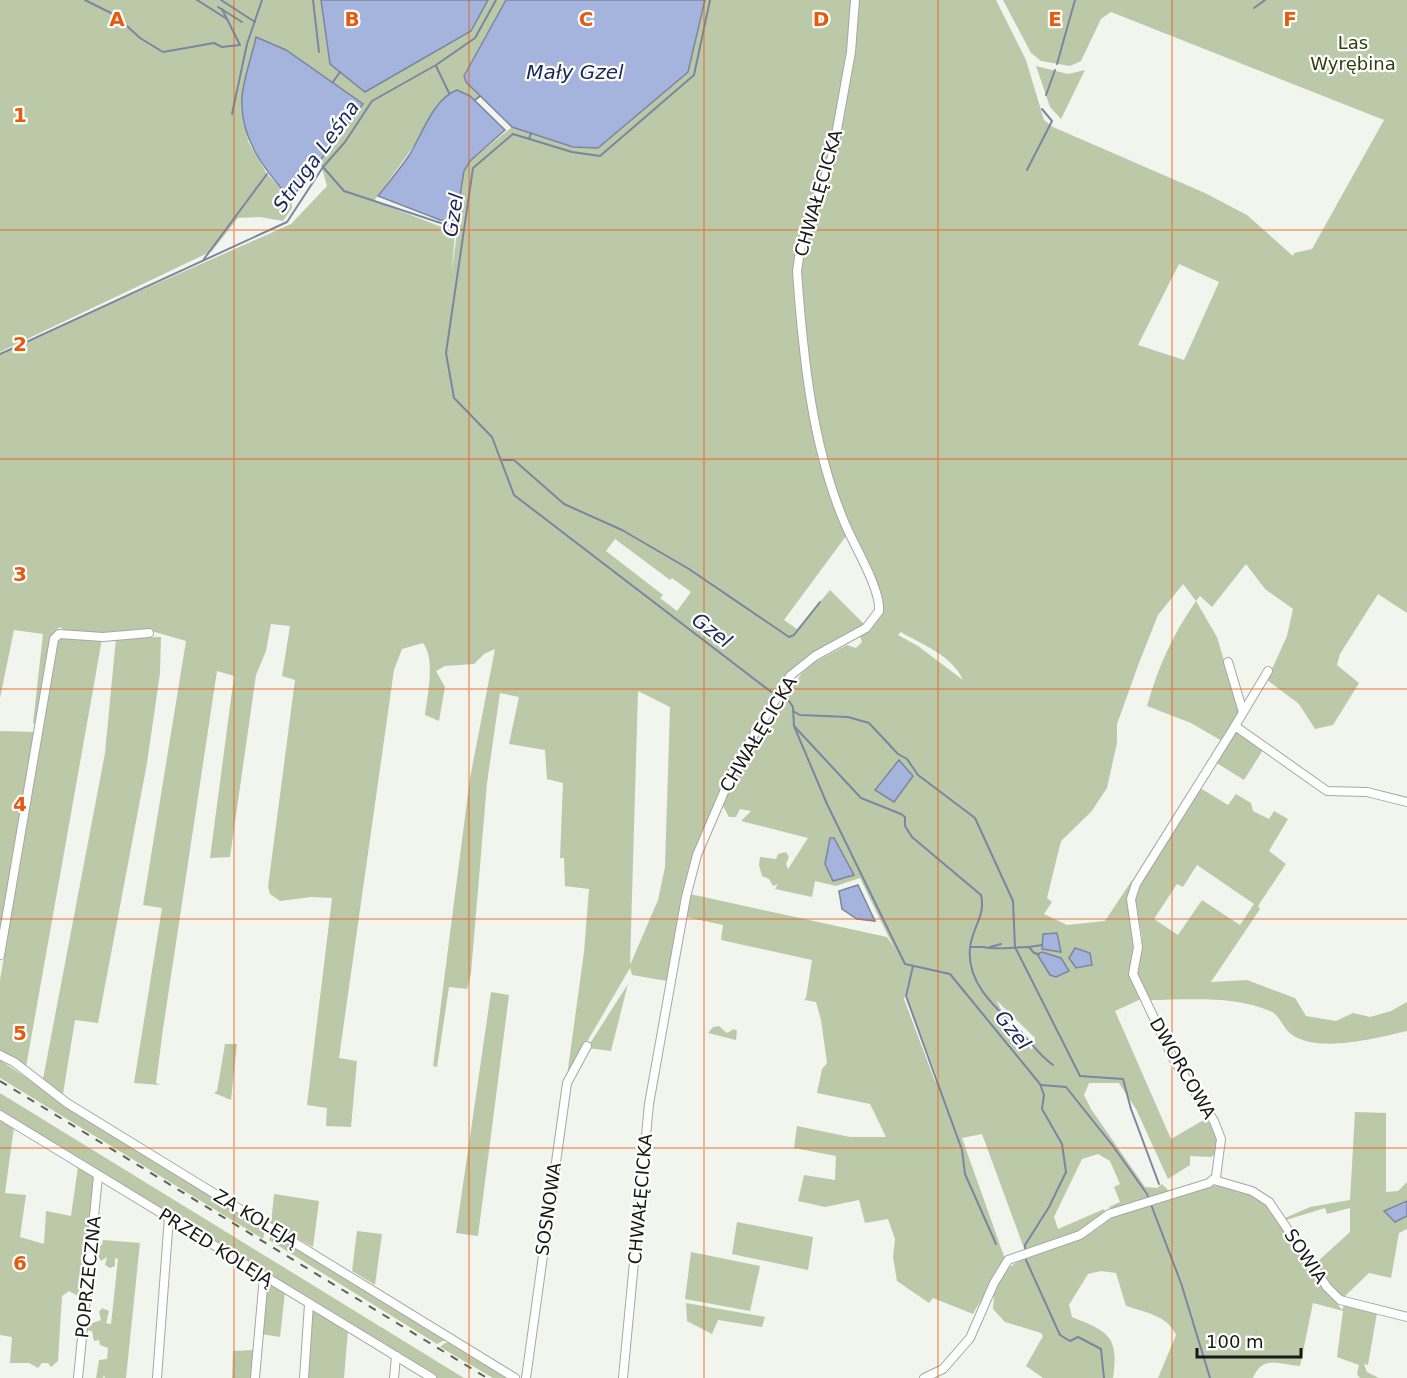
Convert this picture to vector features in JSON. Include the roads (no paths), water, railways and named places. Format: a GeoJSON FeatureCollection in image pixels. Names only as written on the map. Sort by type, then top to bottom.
{"type":"FeatureCollection","features":[{"type":"Feature","properties":{"kind":"street","name":"CHWAŁĘCICKA"},"geometry":{"type":"LineString","coordinates":[[622,1378],[648,1110],[686,897],[697,855],[736,764],[798,668],[871,624],[879,607],[876,594],[840,513],[816,432],[797,271],[801,245],[826,177],[833,148],[851,52],[855,0]]}},
{"type":"Feature","properties":{"kind":"street"},"geometry":{"type":"LineString","coordinates":[[0,955],[52,649],[59,634],[103,636],[148,633]]}},
{"type":"Feature","properties":{"kind":"street"},"geometry":{"type":"LineString","coordinates":[[1228,662],[1243,712]]}},
{"type":"Feature","properties":{"kind":"street","name":"DWORCOWA"},"geometry":{"type":"LineString","coordinates":[[1214,1180],[1221,1153],[1221,1139],[1214,1121],[1174,1060],[1133,974],[1138,946],[1131,899],[1136,884],[1268,671]]}},
{"type":"Feature","properties":{"kind":"street"},"geometry":{"type":"LineString","coordinates":[[1235,726],[1327,791],[1367,792],[1407,802]]}},
{"type":"Feature","properties":{"kind":"street","name":"SOSNOWA"},"geometry":{"type":"LineString","coordinates":[[526,1378],[567,1083],[587,1046]]}},
{"type":"Feature","properties":{"kind":"street","name":"ZA KOLEJĄ"},"geometry":{"type":"LineString","coordinates":[[0,1055],[14,1062],[67,1103],[515,1378]]}},
{"type":"Feature","properties":{"kind":"street","name":"PRZED KOLEJĄ"},"geometry":{"type":"LineString","coordinates":[[0,1115],[432,1378]]}},
{"type":"Feature","properties":{"kind":"street","name":"POPRZECZNA"},"geometry":{"type":"LineString","coordinates":[[78,1378],[98,1176]]}},
{"type":"Feature","properties":{"kind":"street"},"geometry":{"type":"LineString","coordinates":[[924,1378],[943,1369],[970,1338],[994,1283],[1008,1260],[1080,1235],[1109,1214],[1214,1180]]}},
{"type":"Feature","properties":{"kind":"street","name":"SOWIA"},"geometry":{"type":"LineString","coordinates":[[1214,1180],[1252,1191],[1269,1202],[1326,1287],[1340,1300],[1407,1317]]}},
{"type":"Feature","properties":{"kind":"street"},"geometry":{"type":"LineString","coordinates":[[157,1378],[169,1217]]}},
{"type":"Feature","properties":{"kind":"street"},"geometry":{"type":"LineString","coordinates":[[255,1378],[264,1276]]}},
{"type":"Feature","properties":{"kind":"street"},"geometry":{"type":"LineString","coordinates":[[304,1378],[309,1304]]}},
{"type":"Feature","properties":{"kind":"street"},"geometry":{"type":"LineString","coordinates":[[394,1378],[396,1356]]}},
{"type":"Feature","properties":{"kind":"water"},"geometry":{"type":"Polygon","coordinates":[[[321,0],[488,0],[471,31],[365,92],[330,64],[321,0]]]}},
{"type":"Feature","properties":{"kind":"water","name":"Mały Gzel"},"geometry":{"type":"Polygon","coordinates":[[[506,0],[705,0],[688,72],[598,148],[573,147],[512,127],[466,82],[464,76],[506,0]]]}},
{"type":"Feature","properties":{"kind":"water"},"geometry":{"type":"Polygon","coordinates":[[[256,37],[286,50],[363,104],[291,199],[263,165],[249,140],[245,126],[242,96],[256,37]]]}},
{"type":"Feature","properties":{"kind":"water","name":"Mały Gzel"},"geometry":{"type":"Polygon","coordinates":[[[457,90],[470,96],[505,130],[470,161],[464,171],[456,221],[440,220],[378,196],[410,154],[435,108],[449,94],[457,90]]]}},
{"type":"Feature","properties":{"kind":"water"},"geometry":{"type":"Polygon","coordinates":[[[899,760],[913,776],[894,802],[875,790],[899,760]]]}},
{"type":"Feature","properties":{"kind":"water"},"geometry":{"type":"Polygon","coordinates":[[[830,838],[834,838],[854,875],[833,881],[825,864],[830,838]]]}},
{"type":"Feature","properties":{"kind":"water"},"geometry":{"type":"Polygon","coordinates":[[[858,885],[875,921],[857,919],[842,909],[839,891],[858,885]]]}},
{"type":"Feature","properties":{"kind":"water"},"geometry":{"type":"Polygon","coordinates":[[[1057,933],[1061,952],[1042,949],[1043,934],[1057,933]]]}},
{"type":"Feature","properties":{"kind":"water"},"geometry":{"type":"Polygon","coordinates":[[[1075,948],[1090,953],[1092,965],[1076,968],[1069,958],[1075,948]]]}},
{"type":"Feature","properties":{"kind":"water"},"geometry":{"type":"Polygon","coordinates":[[[1042,952],[1061,958],[1069,971],[1056,977],[1050,975],[1037,954],[1042,952]]]}},
{"type":"Feature","properties":{"kind":"water"},"geometry":{"type":"Polygon","coordinates":[[[1407,1201],[1407,1216],[1395,1222],[1384,1211],[1407,1201]]]}},
{"type":"Feature","properties":{"kind":"waterway"},"geometry":{"type":"LineString","coordinates":[[85,0],[115,15],[140,38],[163,52],[214,43],[222,47],[240,45],[222,9]]}},
{"type":"Feature","properties":{"kind":"waterway"},"geometry":{"type":"LineString","coordinates":[[197,0],[227,19]]}},
{"type":"Feature","properties":{"kind":"waterway"},"geometry":{"type":"LineString","coordinates":[[221,0],[255,22]]}},
{"type":"Feature","properties":{"kind":"waterway"},"geometry":{"type":"LineString","coordinates":[[232,114],[247,44],[262,0]]}},
{"type":"Feature","properties":{"kind":"waterway"},"geometry":{"type":"LineString","coordinates":[[313,0],[319,52]]}},
{"type":"Feature","properties":{"kind":"waterway","name":"Struga Leśna"},"geometry":{"type":"LineString","coordinates":[[0,354],[287,222],[323,167],[345,142],[372,101],[436,65],[475,38],[496,0]]}},
{"type":"Feature","properties":{"kind":"waterway","name":"Gzel"},"geometry":{"type":"LineString","coordinates":[[710,0],[694,75],[600,156],[572,152],[513,134],[473,168],[446,353],[454,398],[492,437],[514,495],[770,691],[789,701],[793,707],[794,726],[827,804],[905,964],[950,974],[1040,1084],[1044,1095],[1042,1109],[1062,1144],[1066,1172],[1049,1207],[1025,1245],[1026,1260],[1060,1335],[1070,1341],[1078,1337],[1101,1349],[1104,1378]]}},
{"type":"Feature","properties":{"kind":"waterway"},"geometry":{"type":"LineString","coordinates":[[1057,64],[1075,0]]}},
{"type":"Feature","properties":{"kind":"waterway"},"geometry":{"type":"LineString","coordinates":[[1254,8],[1265,0]]}},
{"type":"Feature","properties":{"kind":"waterway"},"geometry":{"type":"LineString","coordinates":[[218,7],[242,22]]}},
{"type":"Feature","properties":{"kind":"waterway"},"geometry":{"type":"LineString","coordinates":[[436,66],[449,93]]}},
{"type":"Feature","properties":{"kind":"waterway"},"geometry":{"type":"LineString","coordinates":[[1046,95],[1055,70]]}},
{"type":"Feature","properties":{"kind":"waterway"},"geometry":{"type":"LineString","coordinates":[[333,82],[340,72]]}},
{"type":"Feature","properties":{"kind":"waterway"},"geometry":{"type":"LineString","coordinates":[[475,100],[480,96]]}},
{"type":"Feature","properties":{"kind":"waterway"},"geometry":{"type":"LineString","coordinates":[[1027,170],[1052,121],[1042,109]]}},
{"type":"Feature","properties":{"kind":"waterway","name":"Gzel"},"geometry":{"type":"LineString","coordinates":[[529,139],[531,133]]}},
{"type":"Feature","properties":{"kind":"waterway"},"geometry":{"type":"LineString","coordinates":[[323,167],[344,191],[462,230]]}},
{"type":"Feature","properties":{"kind":"waterway"},"geometry":{"type":"LineString","coordinates":[[204,259],[267,174]]}},
{"type":"Feature","properties":{"kind":"waterway"},"geometry":{"type":"LineString","coordinates":[[503,460],[514,460],[564,504],[622,530],[689,569],[789,637],[794,635],[820,602]]}},
{"type":"Feature","properties":{"kind":"waterway"},"geometry":{"type":"LineString","coordinates":[[793,711],[800,715],[848,717],[869,723],[898,754],[907,759],[918,775],[975,818],[1013,901],[1015,947],[1080,1076],[1123,1079],[1131,1109],[1159,1184]]}},
{"type":"Feature","properties":{"kind":"waterway"},"geometry":{"type":"LineString","coordinates":[[794,726],[861,798],[905,817],[905,826],[912,837],[981,895],[982,909],[970,948],[970,961],[978,985],[994,1005],[1053,1065]]}},
{"type":"Feature","properties":{"kind":"waterway"},"geometry":{"type":"LineString","coordinates":[[990,947],[1001,944]]}},
{"type":"Feature","properties":{"kind":"waterway"},"geometry":{"type":"LineString","coordinates":[[1029,947],[1042,945]]}},
{"type":"Feature","properties":{"kind":"waterway"},"geometry":{"type":"LineString","coordinates":[[970,947],[984,947]]}},
{"type":"Feature","properties":{"kind":"waterway"},"geometry":{"type":"LineString","coordinates":[[983,947],[1029,947],[1034,953],[1039,954]]}},
{"type":"Feature","properties":{"kind":"waterway"},"geometry":{"type":"LineString","coordinates":[[913,966],[906,996],[962,1150],[965,1174],[996,1244]]}},
{"type":"Feature","properties":{"kind":"waterway"},"geometry":{"type":"LineString","coordinates":[[1041,1085],[1066,1087],[1113,1146],[1147,1194],[1181,1283],[1210,1378]]}},
{"type":"Feature","properties":{"kind":"railway"},"geometry":{"type":"LineString","coordinates":[[0,1081],[487,1378]]}},
{"type":"Feature","properties":{"kind":"park label","name":"Las Wyrębina"},"geometry":{"type":"Point","coordinates":[1353,52]}}]}
